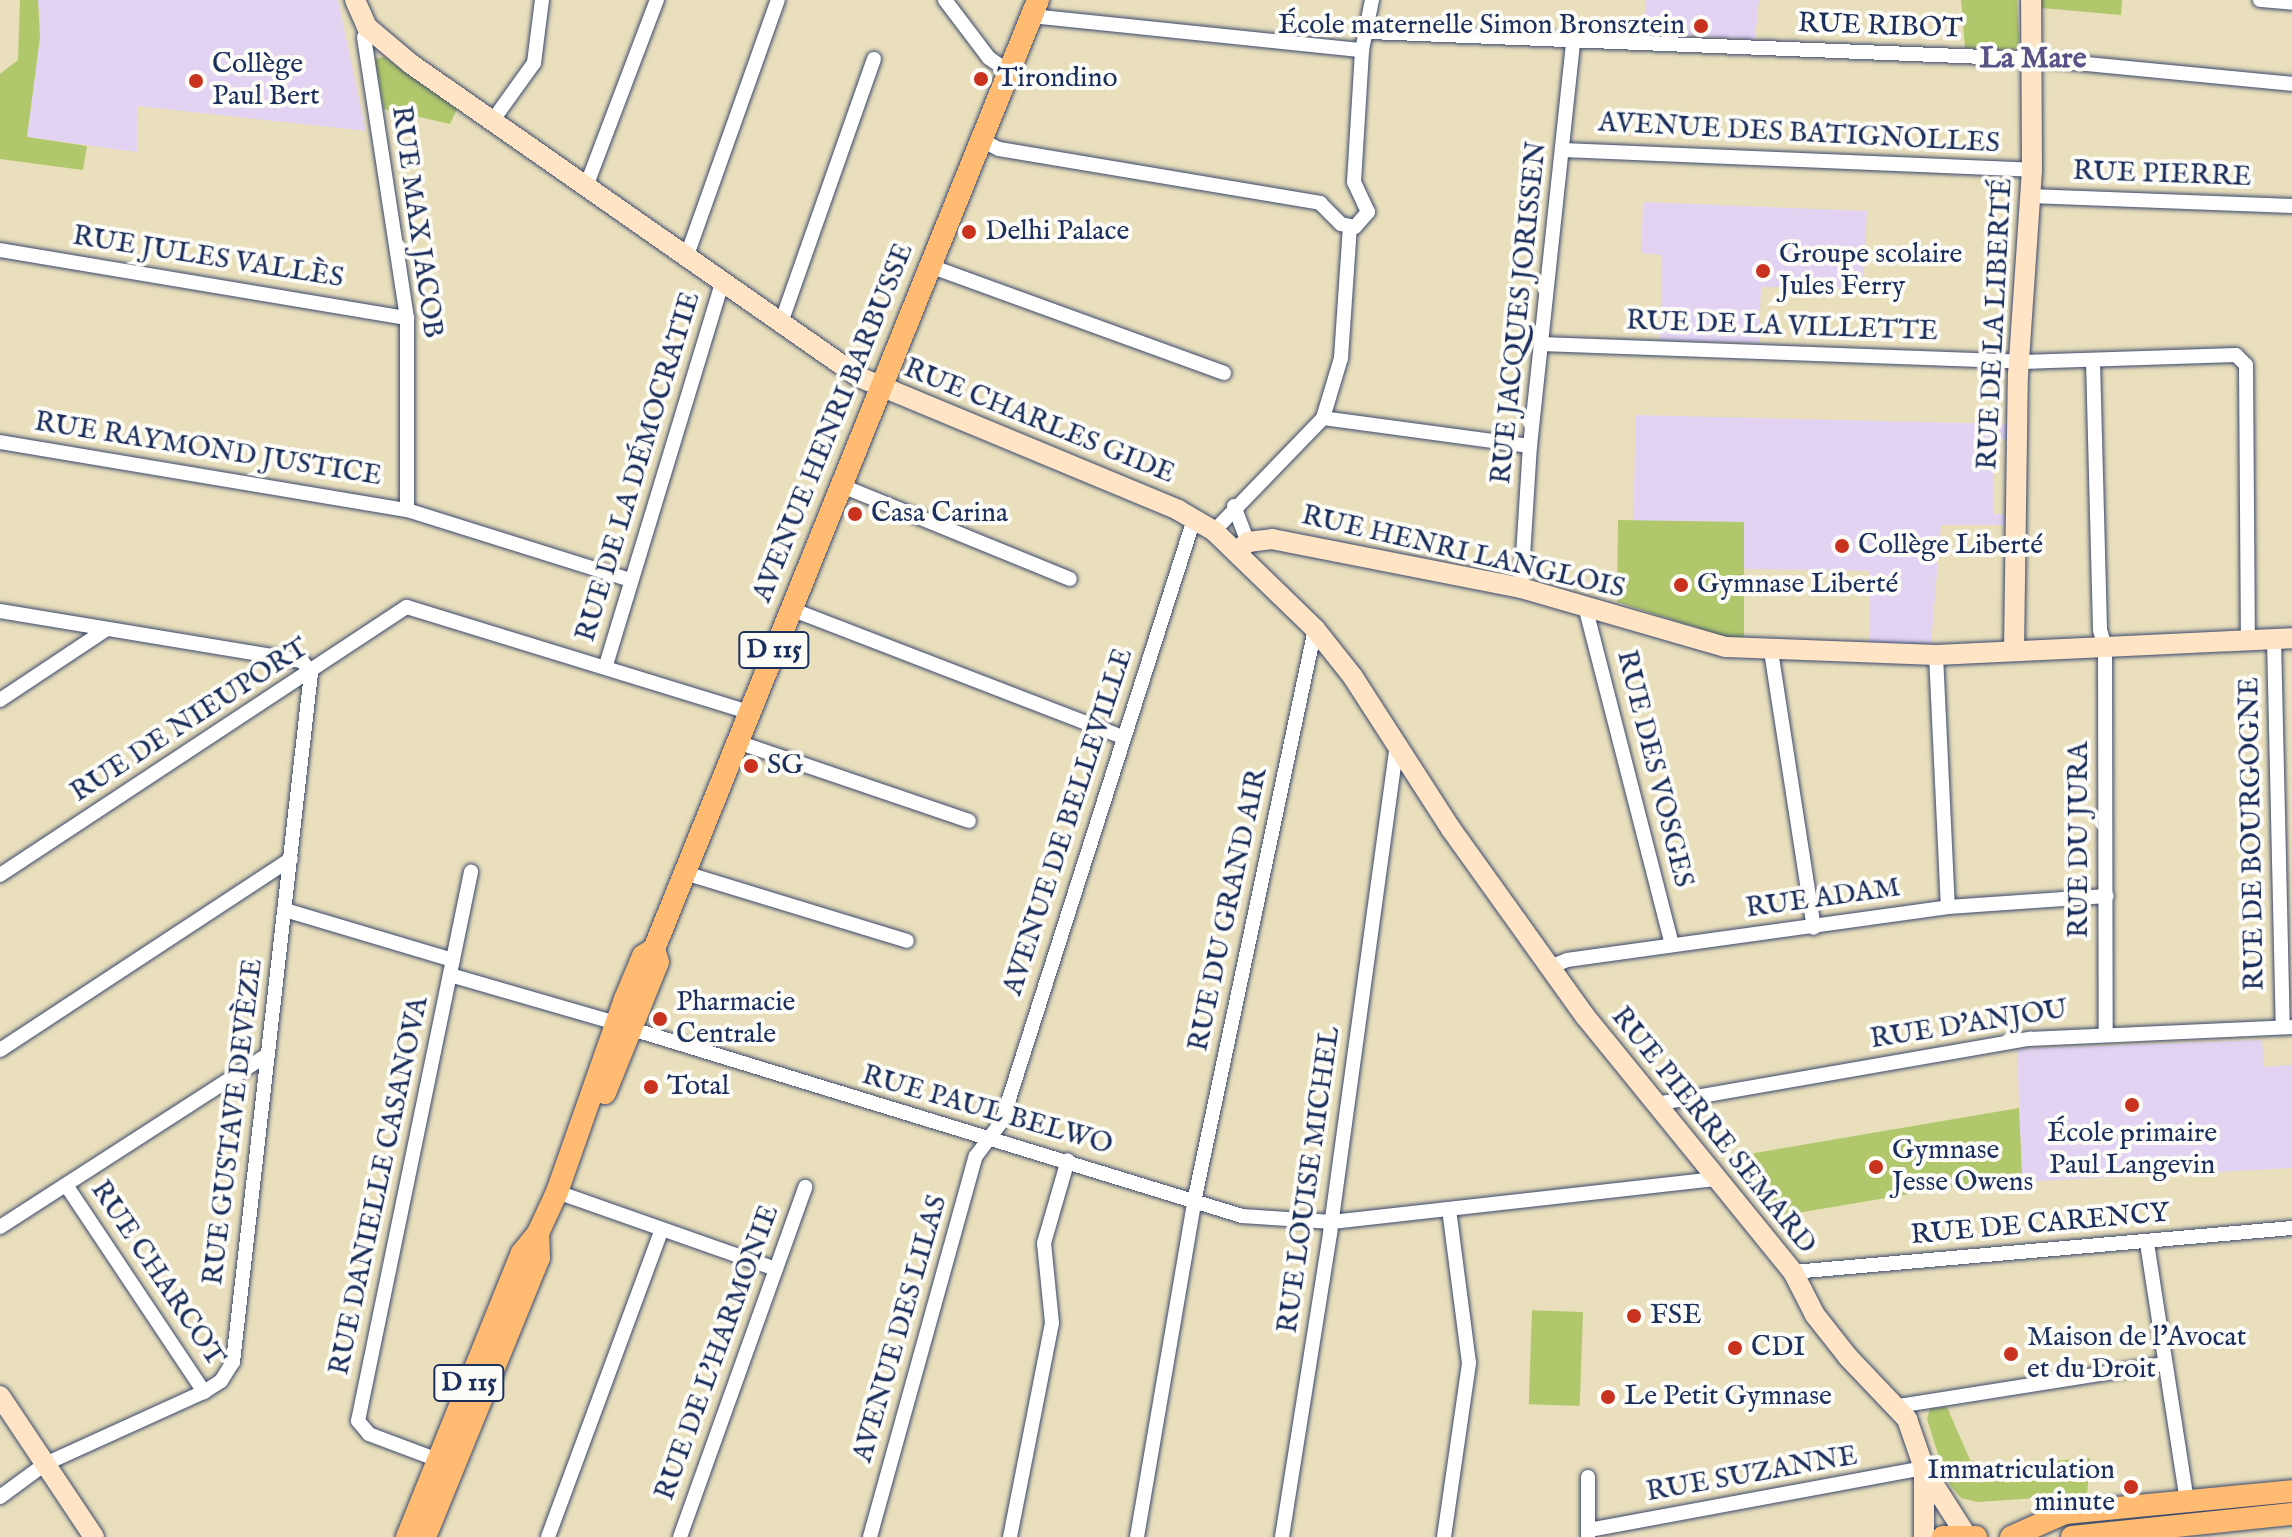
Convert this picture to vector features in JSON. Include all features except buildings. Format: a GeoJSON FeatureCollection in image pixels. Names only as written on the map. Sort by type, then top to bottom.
{"type":"FeatureCollection","features":[{"type":"Feature","properties":{"kind":"main road","name":"AVENUE HENRI BARBUSSE"},"geometry":{"type":"LineString","coordinates":[[624,1026],[643,956],[654,949],[1034,8]]}},
{"type":"Feature","properties":{"kind":"main road","name":"D 115"},"geometry":{"type":"LineString","coordinates":[[407,1537],[522,1253],[538,1233],[557,1192],[591,1106],[590,1093],[624,1026]]}},
{"type":"Feature","properties":{"kind":"main road"},"geometry":{"type":"LineString","coordinates":[[425,1537],[539,1258],[538,1233]]}},
{"type":"Feature","properties":{"kind":"main road"},"geometry":{"type":"LineString","coordinates":[[2011,1537],[2065,1513],[2292,1491]]}},
{"type":"Feature","properties":{"kind":"main road"},"geometry":{"type":"LineString","coordinates":[[2072,1537],[2292,1514]]}},
{"type":"Feature","properties":{"kind":"main road"},"geometry":{"type":"LineString","coordinates":[[1943,1537],[1971,1536]]}},
{"type":"Feature","properties":{"kind":"street"},"geometry":{"type":"LineString","coordinates":[[346,0],[366,32]]}},
{"type":"Feature","properties":{"kind":"street"},"geometry":{"type":"LineString","coordinates":[[355,0],[366,32]]}},
{"type":"Feature","properties":{"kind":"street"},"geometry":{"type":"LineString","coordinates":[[493,120],[534,63],[542,0]]}},
{"type":"Feature","properties":{"kind":"street"},"geometry":{"type":"LineString","coordinates":[[587,184],[657,0]]}},
{"type":"Feature","properties":{"kind":"street"},"geometry":{"type":"LineString","coordinates":[[686,258],[778,0]]}},
{"type":"Feature","properties":{"kind":"street"},"geometry":{"type":"LineString","coordinates":[[945,0],[989,58],[1009,72]]}},
{"type":"Feature","properties":{"kind":"street"},"geometry":{"type":"LineString","coordinates":[[1350,227],[1367,216],[1368,206],[1354,182],[1362,50],[1370,32],[1372,0]]}},
{"type":"Feature","properties":{"kind":"street","name":"RUE DE LA LIBERTÉ"},"geometry":{"type":"LineString","coordinates":[[2014,651],[2022,362],[2032,170],[2034,59],[2031,0]]}},
{"type":"Feature","properties":{"kind":"street"},"geometry":{"type":"LineString","coordinates":[[2260,0],[2292,3]]}},
{"type":"Feature","properties":{"kind":"street"},"geometry":{"type":"LineString","coordinates":[[1034,8],[1362,50]]}},
{"type":"Feature","properties":{"kind":"street","name":"RUE CHARLES GIDE"},"geometry":{"type":"LineString","coordinates":[[366,32],[587,184],[722,284],[881,387],[1194,519],[1242,547],[1315,629],[1451,829]]}},
{"type":"Feature","properties":{"kind":"street","name":"RUE MAX JACOB"},"geometry":{"type":"LineString","coordinates":[[366,32],[407,318],[407,510]]}},
{"type":"Feature","properties":{"kind":"street","name":"RUE RIBOT"},"geometry":{"type":"LineString","coordinates":[[1370,32],[1573,43],[2034,59],[2292,84]]}},
{"type":"Feature","properties":{"kind":"street","name":"RUE JACQUES JORISSEN"},"geometry":{"type":"LineString","coordinates":[[1521,588],[1530,446],[1564,150],[1573,43]]}},
{"type":"Feature","properties":{"kind":"street"},"geometry":{"type":"LineString","coordinates":[[781,323],[874,59]]}},
{"type":"Feature","properties":{"kind":"street"},"geometry":{"type":"LineString","coordinates":[[981,140],[999,149],[1320,203],[1332,209],[1341,224],[1350,227]]}},
{"type":"Feature","properties":{"kind":"street","name":"AVENUE DES BATIGNOLLES"},"geometry":{"type":"LineString","coordinates":[[1564,150],[2032,170]]}},
{"type":"Feature","properties":{"kind":"street","name":"RUE PIERRE"},"geometry":{"type":"LineString","coordinates":[[2030,196],[2292,206]]}},
{"type":"Feature","properties":{"kind":"street"},"geometry":{"type":"LineString","coordinates":[[1214,531],[1234,506],[1323,418],[1341,358],[1350,227]]}},
{"type":"Feature","properties":{"kind":"street","name":"RUE JULES VALLÈS"},"geometry":{"type":"LineString","coordinates":[[0,250],[407,318]]}},
{"type":"Feature","properties":{"kind":"street"},"geometry":{"type":"LineString","coordinates":[[930,266],[1224,373]]}},
{"type":"Feature","properties":{"kind":"street","name":"RUE DE LA DÉMOCRATIE"},"geometry":{"type":"LineString","coordinates":[[606,665],[722,284]]}},
{"type":"Feature","properties":{"kind":"street","name":"RUE DE LA VILLETTE"},"geometry":{"type":"LineString","coordinates":[[1541,344],[2022,362],[2236,355],[2246,365],[2248,639]]}},
{"type":"Feature","properties":{"kind":"street","name":"RUE DU JURA"},"geometry":{"type":"LineString","coordinates":[[2093,361],[2100,630],[2105,647],[2106,1032]]}},
{"type":"Feature","properties":{"kind":"street"},"geometry":{"type":"LineString","coordinates":[[1323,418],[1530,446]]}},
{"type":"Feature","properties":{"kind":"street","name":"RUE RAYMOND JUSTICE"},"geometry":{"type":"LineString","coordinates":[[0,442],[407,510],[631,580]]}},
{"type":"Feature","properties":{"kind":"street"},"geometry":{"type":"LineString","coordinates":[[842,486],[1070,579]]}},
{"type":"Feature","properties":{"kind":"street"},"geometry":{"type":"LineString","coordinates":[[1234,506],[1242,547]]}},
{"type":"Feature","properties":{"kind":"street","name":"AVENUE DE BELLEVILLE"},"geometry":{"type":"LineString","coordinates":[[989,1138],[1002,1121],[1194,519]]}},
{"type":"Feature","properties":{"kind":"street","name":"RUE HENRI LANGLOIS"},"geometry":{"type":"LineString","coordinates":[[1242,547],[1272,539],[1521,588],[1726,647],[1771,651],[1936,655],[2283,638]]}},
{"type":"Feature","properties":{"kind":"street","name":"RUE DES VOSGES"},"geometry":{"type":"LineString","coordinates":[[1585,606],[1672,945]]}},
{"type":"Feature","properties":{"kind":"street","name":"RUE DE NIEUPORT"},"geometry":{"type":"LineString","coordinates":[[0,875],[407,607],[606,665]]}},
{"type":"Feature","properties":{"kind":"street"},"geometry":{"type":"LineString","coordinates":[[791,609],[1123,737]]}},
{"type":"Feature","properties":{"kind":"street"},"geometry":{"type":"LineString","coordinates":[[0,611],[302,661],[311,673]]}},
{"type":"Feature","properties":{"kind":"street"},"geometry":{"type":"LineString","coordinates":[[0,700],[107,629]]}},
{"type":"Feature","properties":{"kind":"street","name":"RUE DU GRAND AIR"},"geometry":{"type":"LineString","coordinates":[[1137,1537],[1194,1202],[1315,629]]}},
{"type":"Feature","properties":{"kind":"street","name":"RUE DE BOURGOGNE"},"geometry":{"type":"LineString","coordinates":[[2283,638],[2288,1027]]}},
{"type":"Feature","properties":{"kind":"street"},"geometry":{"type":"LineString","coordinates":[[1771,651],[1814,928]]}},
{"type":"Feature","properties":{"kind":"street"},"geometry":{"type":"LineString","coordinates":[[1936,655],[1948,907]]}},
{"type":"Feature","properties":{"kind":"street"},"geometry":{"type":"LineString","coordinates":[[606,665],[748,712]]}},
{"type":"Feature","properties":{"kind":"street","name":"RUE GUSTAVE DEVÈZE"},"geometry":{"type":"LineString","coordinates":[[0,1497],[45,1464],[204,1392],[221,1381],[233,1362],[265,1056],[285,910],[311,673]]}},
{"type":"Feature","properties":{"kind":"street"},"geometry":{"type":"LineString","coordinates":[[737,742],[969,821]]}},
{"type":"Feature","properties":{"kind":"street","name":"RUE LOUISE MICHEL"},"geometry":{"type":"LineString","coordinates":[[1282,1537],[1332,1222],[1397,746]]}},
{"type":"Feature","properties":{"kind":"street","name":"RUE PIERRE SEMARD"},"geometry":{"type":"LineString","coordinates":[[1451,829],[1550,967],[1656,1104],[1793,1272],[1824,1327],[1898,1406],[1920,1444],[1924,1468],[1924,1537]]}},
{"type":"Feature","properties":{"kind":"street"},"geometry":{"type":"LineString","coordinates":[[0,1050],[291,859]]}},
{"type":"Feature","properties":{"kind":"street","name":"RUE DANIELLE CASANOVA"},"geometry":{"type":"LineString","coordinates":[[438,1460],[369,1434],[358,1421],[471,872]]}},
{"type":"Feature","properties":{"kind":"street"},"geometry":{"type":"LineString","coordinates":[[685,873],[907,941]]}},
{"type":"Feature","properties":{"kind":"street","name":"RUE ADAM"},"geometry":{"type":"LineString","coordinates":[[1550,967],[1672,945],[1814,928],[1948,907],[2107,896]]}},
{"type":"Feature","properties":{"kind":"street","name":"RUE PAUL BELWO"},"geometry":{"type":"LineString","coordinates":[[285,910],[624,1026],[1242,1216],[1332,1222],[1718,1179]]}},
{"type":"Feature","properties":{"kind":"street","name":"RUE D'ANJOU"},"geometry":{"type":"LineString","coordinates":[[1656,1104],[2030,1039],[2106,1032],[2288,1027]]}},
{"type":"Feature","properties":{"kind":"street"},"geometry":{"type":"LineString","coordinates":[[0,1227],[265,1056]]}},
{"type":"Feature","properties":{"kind":"street","name":"AVENUE DES LILAS"},"geometry":{"type":"LineString","coordinates":[[870,1537],[976,1156],[989,1138]]}},
{"type":"Feature","properties":{"kind":"street"},"geometry":{"type":"LineString","coordinates":[[1010,1537],[1052,1323],[1044,1243],[1068,1160]]}},
{"type":"Feature","properties":{"kind":"street","name":"RUE CHARCOT"},"geometry":{"type":"LineString","coordinates":[[66,1185],[204,1392]]}},
{"type":"Feature","properties":{"kind":"street","name":"RUE DE L'HARMONIE"},"geometry":{"type":"LineString","coordinates":[[680,1537],[805,1187]]}},
{"type":"Feature","properties":{"kind":"street"},"geometry":{"type":"LineString","coordinates":[[557,1192],[776,1269]]}},
{"type":"Feature","properties":{"kind":"street"},"geometry":{"type":"LineString","coordinates":[[1444,1537],[1469,1363],[1449,1209]]}},
{"type":"Feature","properties":{"kind":"street","name":"RUE DE CARENCY"},"geometry":{"type":"LineString","coordinates":[[1793,1272],[2292,1228]]}},
{"type":"Feature","properties":{"kind":"street"},"geometry":{"type":"LineString","coordinates":[[548,1537],[662,1229]]}},
{"type":"Feature","properties":{"kind":"street"},"geometry":{"type":"LineString","coordinates":[[2147,1243],[2187,1502]]}},
{"type":"Feature","properties":{"kind":"street"},"geometry":{"type":"LineString","coordinates":[[1898,1406],[2164,1364]]}},
{"type":"Feature","properties":{"kind":"street"},"geometry":{"type":"LineString","coordinates":[[0,1396],[94,1537]]}},
{"type":"Feature","properties":{"kind":"street","name":"RUE PIERRE SEMARD"},"geometry":{"type":"LineString","coordinates":[[1924,1468],[1971,1536]]}},
{"type":"Feature","properties":{"kind":"street","name":"RUE SUZANNE"},"geometry":{"type":"LineString","coordinates":[[1589,1534],[1924,1468]]}},
{"type":"Feature","properties":{"kind":"street"},"geometry":{"type":"LineString","coordinates":[[1588,1477],[1589,1534]]}},
{"type":"Feature","properties":{"kind":"shaded area","name":"Collège Paul Bert"},"geometry":{"type":"Polygon","coordinates":[[[38,0],[338,0],[366,131],[138,106],[137,152],[27,137],[40,37],[38,0]]]}},
{"type":"Feature","properties":{"kind":"shaded area","name":"École maternelle Simon Bronsztein"},"geometry":{"type":"Polygon","coordinates":[[[1645,0],[1759,0],[1755,39],[1645,33],[1645,0]]]}},
{"type":"Feature","properties":{"kind":"shaded area","name":"Groupe scolaire Jules Ferry"},"geometry":{"type":"Polygon","coordinates":[[[1643,202],[1867,211],[1863,289],[1761,287],[1759,343],[1660,340],[1662,255],[1641,253],[1643,202]]]}},
{"type":"Feature","properties":{"kind":"shaded area","name":"Collège Liberté"},"geometry":{"type":"Polygon","coordinates":[[[1636,415],[2008,424],[2008,439],[1994,439],[1993,514],[2007,515],[2007,525],[1941,525],[1931,643],[1870,644],[1870,571],[1744,569],[1744,522],[1633,521],[1636,415]]]}},
{"type":"Feature","properties":{"kind":"shaded area"},"geometry":{"type":"Polygon","coordinates":[[[2262,1040],[2264,1067],[2292,1065],[2292,1168],[2022,1182],[2017,1049],[2262,1040]]]}},
{"type":"Feature","properties":{"kind":"green space"},"geometry":{"type":"Polygon","coordinates":[[[20,0],[38,0],[40,37],[27,137],[87,146],[83,170],[0,159],[0,74],[18,60],[20,0]]]}},
{"type":"Feature","properties":{"kind":"green space"},"geometry":{"type":"Polygon","coordinates":[[[1961,0],[2017,0],[2019,42],[2014,50],[1965,48],[1961,0]]]}},
{"type":"Feature","properties":{"kind":"green space"},"geometry":{"type":"Polygon","coordinates":[[[2042,0],[2122,0],[2121,15],[2042,8],[2042,0]]]}},
{"type":"Feature","properties":{"kind":"green space"},"geometry":{"type":"Polygon","coordinates":[[[384,57],[457,109],[450,124],[384,109],[375,59],[384,57]]]}},
{"type":"Feature","properties":{"kind":"green space","name":"Gymnase Liberté"},"geometry":{"type":"Polygon","coordinates":[[[1618,520],[1744,522],[1744,637],[1727,637],[1617,602],[1618,520]]]}},
{"type":"Feature","properties":{"kind":"green space","name":"Gymnase Jesse Owens"},"geometry":{"type":"Polygon","coordinates":[[[2019,1108],[2022,1175],[1773,1217],[1725,1158],[2019,1108]]]}},
{"type":"Feature","properties":{"kind":"green space"},"geometry":{"type":"Polygon","coordinates":[[[1532,1310],[1583,1312],[1580,1406],[1529,1404],[1532,1310]]]}},
{"type":"Feature","properties":{"kind":"green space"},"geometry":{"type":"Polygon","coordinates":[[[1947,1407],[1970,1460],[1989,1466],[2090,1458],[2087,1495],[1977,1502],[1961,1498],[1946,1480],[1927,1419],[1930,1409],[1947,1407]]]}},
{"type":"Feature","properties":{"kind":"place","name":"École maternelle Simon Bronsztein"},"geometry":{"type":"Point","coordinates":[1701,26]}},
{"type":"Feature","properties":{"kind":"place","name":"Tirondino"},"geometry":{"type":"Point","coordinates":[981,79]}},
{"type":"Feature","properties":{"kind":"place","name":"Collège Paul Bert"},"geometry":{"type":"Point","coordinates":[196,81]}},
{"type":"Feature","properties":{"kind":"place","name":"Delhi Palace"},"geometry":{"type":"Point","coordinates":[969,232]}},
{"type":"Feature","properties":{"kind":"place","name":"Groupe scolaire Jules Ferry"},"geometry":{"type":"Point","coordinates":[1763,271]}},
{"type":"Feature","properties":{"kind":"place","name":"Casa Carina"},"geometry":{"type":"Point","coordinates":[855,514]}},
{"type":"Feature","properties":{"kind":"place","name":"Collège Liberté"},"geometry":{"type":"Point","coordinates":[1842,546]}},
{"type":"Feature","properties":{"kind":"place","name":"Gymnase Liberté"},"geometry":{"type":"Point","coordinates":[1681,585]}},
{"type":"Feature","properties":{"kind":"place","name":"SG"},"geometry":{"type":"Point","coordinates":[751,766]}},
{"type":"Feature","properties":{"kind":"place","name":"Pharmacie Centrale"},"geometry":{"type":"Point","coordinates":[660,1019]}},
{"type":"Feature","properties":{"kind":"place","name":"Total"},"geometry":{"type":"Point","coordinates":[651,1087]}},
{"type":"Feature","properties":{"kind":"place","name":"École primaire Paul Langevin"},"geometry":{"type":"Point","coordinates":[2132,1105]}},
{"type":"Feature","properties":{"kind":"place","name":"Gymnase Jesse Owens"},"geometry":{"type":"Point","coordinates":[1876,1167]}},
{"type":"Feature","properties":{"kind":"place","name":"FSE"},"geometry":{"type":"Point","coordinates":[1634,1316]}},
{"type":"Feature","properties":{"kind":"place","name":"CDI"},"geometry":{"type":"Point","coordinates":[1735,1348]}},
{"type":"Feature","properties":{"kind":"place","name":"Maison de l'Avocat et du Droit"},"geometry":{"type":"Point","coordinates":[2011,1354]}},
{"type":"Feature","properties":{"kind":"place","name":"Le Petit Gymnase"},"geometry":{"type":"Point","coordinates":[1608,1397]}},
{"type":"Feature","properties":{"kind":"place","name":"Immatriculation minute"},"geometry":{"type":"Point","coordinates":[2131,1487]}},
{"type":"Feature","properties":{"kind":"district","name":"La Mare"},"geometry":{"type":"Point","coordinates":[2033,59]}}]}
